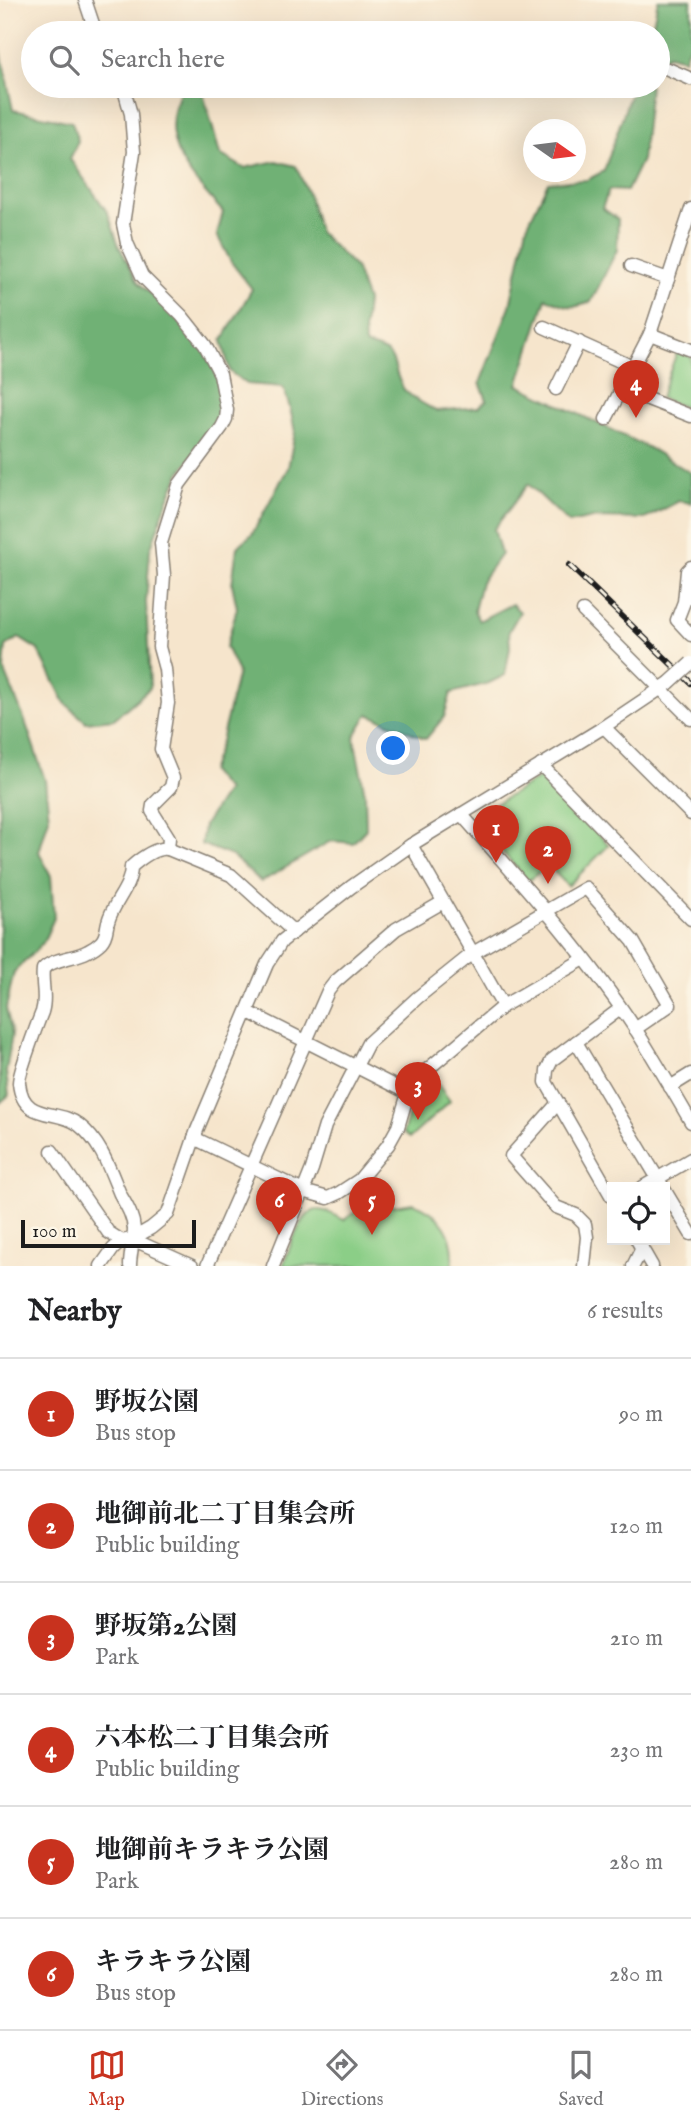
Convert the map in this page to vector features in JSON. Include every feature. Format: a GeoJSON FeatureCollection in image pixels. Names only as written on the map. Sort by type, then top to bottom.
{"type":"FeatureCollection","features":[{"type":"Feature","properties":{"kind":"street"},"geometry":{"type":"LineString","coordinates":[[85,0],[92,21]]}},
{"type":"Feature","properties":{"kind":"street"},"geometry":{"type":"LineString","coordinates":[[670,70],[691,79]]}},
{"type":"Feature","properties":{"kind":"street"},"geometry":{"type":"LineString","coordinates":[[126,98],[131,114],[134,152],[123,224],[127,243],[142,276],[182,316],[205,345],[220,374],[227,410],[222,427],[179,485],[161,543],[164,575],[159,647],[165,669],[168,703],[161,748],[173,778],[171,787],[153,805],[152,811],[169,838],[168,849]]}},
{"type":"Feature","properties":{"kind":"street"},"geometry":{"type":"LineString","coordinates":[[607,419],[650,334],[691,209]]}},
{"type":"Feature","properties":{"kind":"street"},"geometry":{"type":"LineString","coordinates":[[631,266],[668,279]]}},
{"type":"Feature","properties":{"kind":"street"},"geometry":{"type":"LineString","coordinates":[[544,327],[633,366]]}},
{"type":"Feature","properties":{"kind":"street"},"geometry":{"type":"LineString","coordinates":[[650,334],[691,349]]}},
{"type":"Feature","properties":{"kind":"street"},"geometry":{"type":"LineString","coordinates":[[556,390],[579,342]]}},
{"type":"Feature","properties":{"kind":"street"},"geometry":{"type":"LineString","coordinates":[[622,389],[691,416]]}},
{"type":"Feature","properties":{"kind":"street"},"geometry":{"type":"LineString","coordinates":[[691,567],[687,571],[684,602],[677,620],[691,635]]}},
{"type":"Feature","properties":{"kind":"street"},"geometry":{"type":"LineString","coordinates":[[583,611],[665,686],[691,719]]}},
{"type":"Feature","properties":{"kind":"street"},"geometry":{"type":"LineString","coordinates":[[101,1266],[113,1249],[151,1228],[168,1214],[194,1138],[267,964],[282,941],[411,845],[604,727],[665,686],[691,663]]}},
{"type":"Feature","properties":{"kind":"street"},"geometry":{"type":"LineString","coordinates":[[604,727],[691,814]]}},
{"type":"Feature","properties":{"kind":"street"},"geometry":{"type":"LineString","coordinates":[[541,765],[691,919]]}},
{"type":"Feature","properties":{"kind":"street"},"geometry":{"type":"LineString","coordinates":[[460,814],[546,911],[584,959],[635,1029],[691,1122]]}},
{"type":"Feature","properties":{"kind":"street"},"geometry":{"type":"LineString","coordinates":[[411,845],[503,1006]]}},
{"type":"Feature","properties":{"kind":"street"},"geometry":{"type":"LineString","coordinates":[[130,1266],[127,1240],[134,1229],[129,1210],[95,1143],[78,1124],[68,1119],[41,1114],[33,1109],[26,1102],[18,1082],[42,1011],[45,992],[43,969],[52,962],[76,957],[101,943],[113,908],[131,878],[131,867],[139,859],[161,848],[197,859],[231,875],[294,932]]}},
{"type":"Feature","properties":{"kind":"street"},"geometry":{"type":"LineString","coordinates":[[273,1266],[303,1192],[325,1126],[368,1043],[417,998],[473,953],[586,888],[633,941],[670,1005],[635,1029]]}},
{"type":"Feature","properties":{"kind":"street"},"geometry":{"type":"LineString","coordinates":[[207,1266],[328,992],[335,982],[396,929],[443,902]]}},
{"type":"Feature","properties":{"kind":"street"},"geometry":{"type":"LineString","coordinates":[[194,1138],[303,1192],[328,1198],[359,1180],[388,1146],[398,1126],[408,1093],[422,1074],[503,1006],[584,959]]}},
{"type":"Feature","properties":{"kind":"street"},"geometry":{"type":"LineString","coordinates":[[607,1188],[546,1082],[547,1070],[552,1060],[620,1009]]}},
{"type":"Feature","properties":{"kind":"street"},"geometry":{"type":"LineString","coordinates":[[248,1012],[408,1093]]}},
{"type":"Feature","properties":{"kind":"street"},"geometry":{"type":"LineString","coordinates":[[576,1042],[691,1234]]}},
{"type":"Feature","properties":{"kind":"street"},"geometry":{"type":"LineString","coordinates":[[670,1087],[691,1074]]}},
{"type":"Feature","properties":{"kind":"street"},"geometry":{"type":"LineString","coordinates":[[558,1103],[511,1156],[556,1207],[576,1215],[585,1224],[587,1237],[584,1266]]}},
{"type":"Feature","properties":{"kind":"street"},"geometry":{"type":"LineString","coordinates":[[53,1157],[108,1232],[192,1266]]}},
{"type":"Feature","properties":{"kind":"street"},"geometry":{"type":"LineString","coordinates":[[652,1182],[691,1159]]}},
{"type":"Feature","properties":{"kind":"street"},"geometry":{"type":"LineString","coordinates":[[633,1266],[639,1245]]}},
{"type":"Feature","properties":{"kind":"street"},"geometry":{"type":"LineString","coordinates":[[640,1245],[652,1266]]}},
{"type":"Feature","properties":{"kind":"green space"},"geometry":{"type":"Polygon","coordinates":[[[658,0],[691,0],[691,40],[684,59],[670,56],[670,21],[654,21],[658,0]]]}},
{"type":"Feature","properties":{"kind":"green space"},"geometry":{"type":"Polygon","coordinates":[[[0,47],[13,110],[72,122],[78,141],[70,159],[108,213],[119,246],[138,282],[196,335],[216,373],[222,396],[216,425],[180,473],[150,550],[146,602],[150,688],[114,719],[86,722],[65,703],[38,650],[19,638],[6,646],[4,669],[45,780],[49,818],[39,852],[51,876],[54,918],[43,943],[14,972],[6,1008],[12,1034],[6,1072],[9,1095],[0,1103],[0,47]]]}},
{"type":"Feature","properties":{"kind":"green space"},"geometry":{"type":"Polygon","coordinates":[[[178,98],[204,98],[220,154],[244,168],[276,161],[296,166],[309,196],[319,232],[355,267],[367,301],[365,345],[390,355],[403,388],[436,411],[478,407],[487,400],[480,383],[510,306],[527,226],[548,182],[586,182],[604,171],[629,98],[649,98],[642,160],[627,191],[609,190],[602,208],[618,219],[617,250],[591,302],[568,306],[546,298],[518,385],[649,448],[691,473],[691,503],[679,501],[645,519],[593,518],[569,523],[528,484],[494,529],[501,554],[481,582],[474,611],[479,621],[512,604],[520,612],[509,631],[510,648],[505,675],[489,683],[451,693],[444,717],[426,739],[368,714],[354,737],[365,794],[366,829],[353,843],[331,841],[261,882],[232,856],[201,844],[204,825],[227,790],[210,772],[221,741],[238,672],[226,647],[237,608],[232,584],[237,547],[252,534],[288,468],[295,432],[283,387],[247,384],[230,372],[222,341],[252,289],[231,262],[217,235],[223,212],[187,169],[173,139],[172,123],[178,98]]]}},
{"type":"Feature","properties":{"kind":"green space"},"geometry":{"type":"Polygon","coordinates":[[[677,352],[691,357],[691,410],[660,398],[677,352]]]}},
{"type":"Feature","properties":{"kind":"green space"},"geometry":{"type":"Polygon","coordinates":[[[542,776],[609,845],[568,886],[548,865],[528,881],[473,818],[542,776]]]}},
{"type":"Feature","properties":{"kind":"green space"},"geometry":{"type":"Polygon","coordinates":[[[433,1078],[450,1101],[410,1138],[403,1133],[417,1091],[433,1078]]]}},
{"type":"Feature","properties":{"kind":"green space"},"geometry":{"type":"Polygon","coordinates":[[[413,1203],[439,1219],[449,1235],[452,1266],[283,1266],[296,1233],[312,1212],[324,1211],[344,1220],[367,1204],[393,1206],[413,1203]]]}},
{"type":"Feature","properties":{"kind":"railway"},"geometry":{"type":"LineString","coordinates":[[569,565],[691,683]]}},
{"type":"Feature","properties":{"kind":"place","name":"六本松二丁目集会所"},"geometry":{"type":"Point","coordinates":[636,418]}},
{"type":"Feature","properties":{"kind":"place","name":"野坂公園"},"geometry":{"type":"Point","coordinates":[496,863]}},
{"type":"Feature","properties":{"kind":"place","name":"地御前北二丁目集会所"},"geometry":{"type":"Point","coordinates":[548,884]}},
{"type":"Feature","properties":{"kind":"place","name":"野坂第2公園"},"geometry":{"type":"Point","coordinates":[418,1120]}},
{"type":"Feature","properties":{"kind":"place","name":"キラキラ公園"},"geometry":{"type":"Point","coordinates":[279,1235]}},
{"type":"Feature","properties":{"kind":"place","name":"地御前キラキラ公園"},"geometry":{"type":"Point","coordinates":[372,1235]}}]}
